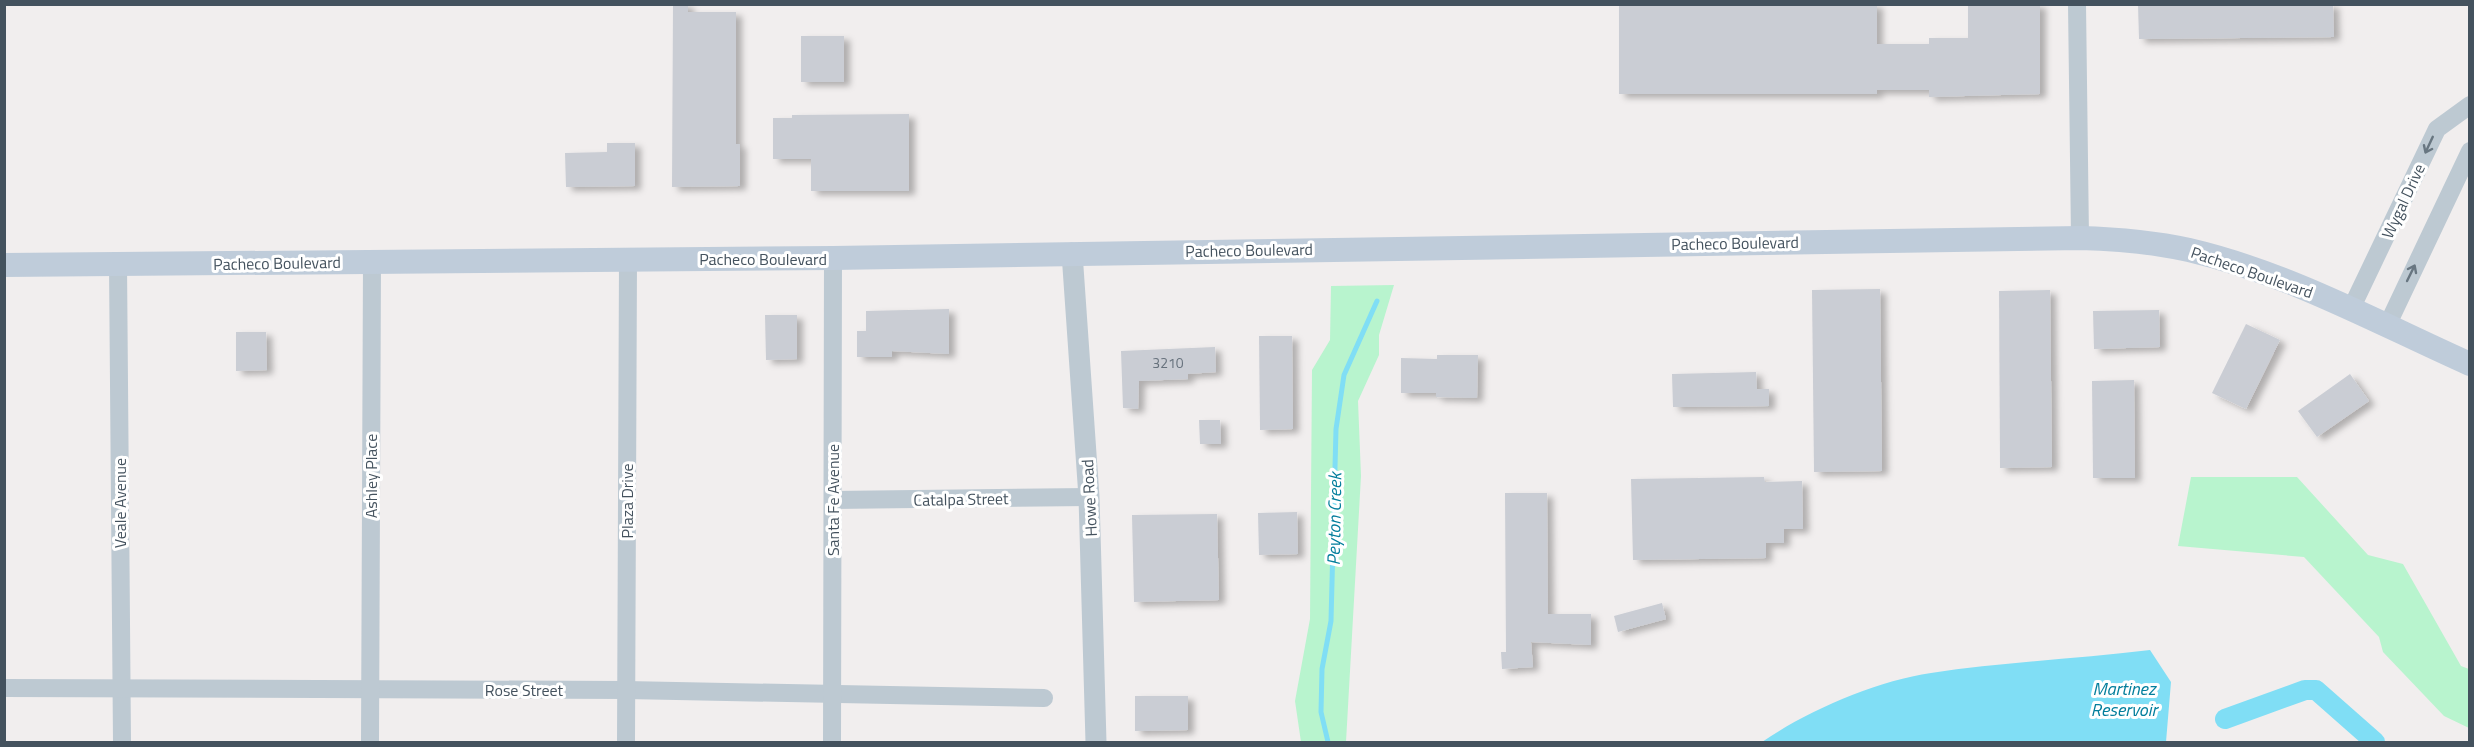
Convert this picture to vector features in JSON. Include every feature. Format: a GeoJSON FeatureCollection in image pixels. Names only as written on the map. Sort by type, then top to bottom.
{"type":"FeatureCollection","features":[{"type":"Feature","properties":{"kind":"main road","name":"Pacheco Boulevard"},"geometry":{"type":"LineString","coordinates":[[4,266],[832,258],[2121,239],[2188,250],[2258,271],[2351,309],[2469,364]]}},
{"type":"Feature","properties":{"kind":"street"},"geometry":{"type":"LineString","coordinates":[[2077,4],[2080,238]]}},
{"type":"Feature","properties":{"kind":"street","name":"Wygal Drive"},"geometry":{"type":"LineString","coordinates":[[2351,309],[2436,129],[2469,105]]}},
{"type":"Feature","properties":{"kind":"street"},"geometry":{"type":"LineString","coordinates":[[2387,326],[2469,151]]}},
{"type":"Feature","properties":{"kind":"street","name":"Howe Road"},"geometry":{"type":"LineString","coordinates":[[1072,253],[1089,497],[1096,742]]}},
{"type":"Feature","properties":{"kind":"street","name":"Santa Fe Avenue"},"geometry":{"type":"LineString","coordinates":[[832,258],[832,742]]}},
{"type":"Feature","properties":{"kind":"street","name":"Plaza Drive"},"geometry":{"type":"LineString","coordinates":[[626,742],[627,260]]}},
{"type":"Feature","properties":{"kind":"street","name":"Ashley Place"},"geometry":{"type":"LineString","coordinates":[[370,742],[372,262]]}},
{"type":"Feature","properties":{"kind":"street","name":"Veale Avenue"},"geometry":{"type":"LineString","coordinates":[[118,264],[122,742]]}},
{"type":"Feature","properties":{"kind":"street","name":"Catalpa Street"},"geometry":{"type":"LineString","coordinates":[[833,500],[1089,497]]}},
{"type":"Feature","properties":{"kind":"street","name":"Rose Street"},"geometry":{"type":"LineString","coordinates":[[4,688],[626,690],[833,693],[909,698],[1044,698]]}},
{"type":"Feature","properties":{"kind":"green space"},"geometry":{"type":"Polygon","coordinates":[[[1394,285],[1379,335],[1379,355],[1358,401],[1361,476],[1346,742],[1301,742],[1295,701],[1310,619],[1312,370],[1330,340],[1331,286],[1394,285]]]}},
{"type":"Feature","properties":{"kind":"green space"},"geometry":{"type":"Polygon","coordinates":[[[2191,477],[2297,477],[2368,555],[2403,564],[2461,666],[2469,669],[2469,728],[2444,716],[2383,652],[2379,637],[2304,557],[2178,546],[2191,477]]]}},
{"type":"Feature","properties":{"kind":"water","name":"Martinez Reservoir"},"geometry":{"type":"Polygon","coordinates":[[[2150,650],[2171,682],[2166,742],[1762,742],[1800,719],[1843,699],[1910,677],[1985,666],[2150,650]]]}},
{"type":"Feature","properties":{"kind":"building"},"geometry":{"type":"Polygon","coordinates":[[[673,4],[688,4],[688,12],[736,12],[736,144],[740,144],[740,186],[672,187],[673,4]]]}},
{"type":"Feature","properties":{"kind":"building"},"geometry":{"type":"Polygon","coordinates":[[[1619,4],[1877,4],[1877,44],[1929,44],[1929,38],[1968,38],[1968,4],[2040,4],[2040,94],[1929,97],[1929,90],[1877,90],[1877,94],[1619,94],[1619,4]]]}},
{"type":"Feature","properties":{"kind":"building"},"geometry":{"type":"Polygon","coordinates":[[[2138,4],[2333,4],[2334,37],[2139,39],[2138,4]]]}},
{"type":"Feature","properties":{"kind":"building"},"geometry":{"type":"Polygon","coordinates":[[[801,36],[844,36],[844,82],[801,82],[801,36]]]}},
{"type":"Feature","properties":{"kind":"building"},"geometry":{"type":"Polygon","coordinates":[[[909,114],[909,191],[811,191],[811,159],[773,159],[773,118],[792,118],[792,115],[909,114]]]}},
{"type":"Feature","properties":{"kind":"building"},"geometry":{"type":"Polygon","coordinates":[[[607,143],[635,143],[635,186],[566,187],[565,153],[607,152],[607,143]]]}},
{"type":"Feature","properties":{"kind":"building"},"geometry":{"type":"Polygon","coordinates":[[[1880,289],[1882,471],[1814,472],[1812,290],[1880,289]]]}},
{"type":"Feature","properties":{"kind":"building"},"geometry":{"type":"Polygon","coordinates":[[[2050,290],[2052,467],[2000,468],[1999,291],[2050,290]]]}},
{"type":"Feature","properties":{"kind":"building"},"geometry":{"type":"Polygon","coordinates":[[[949,309],[949,354],[892,351],[892,357],[857,357],[857,331],[866,331],[866,311],[949,309]]]}},
{"type":"Feature","properties":{"kind":"building"},"geometry":{"type":"Polygon","coordinates":[[[2159,310],[2160,347],[2094,349],[2093,311],[2159,310]]]}},
{"type":"Feature","properties":{"kind":"building"},"geometry":{"type":"Polygon","coordinates":[[[765,315],[797,315],[797,359],[766,360],[765,315]]]}},
{"type":"Feature","properties":{"kind":"building"},"geometry":{"type":"Polygon","coordinates":[[[2246,324],[2280,340],[2246,409],[2212,393],[2246,324]]]}},
{"type":"Feature","properties":{"kind":"building"},"geometry":{"type":"Polygon","coordinates":[[[236,332],[266,332],[267,370],[236,371],[236,332]]]}},
{"type":"Feature","properties":{"kind":"building"},"geometry":{"type":"Polygon","coordinates":[[[1259,336],[1292,336],[1293,429],[1260,430],[1259,336]]]}},
{"type":"Feature","properties":{"kind":"building"},"geometry":{"type":"Polygon","coordinates":[[[1215,347],[1216,372],[1188,374],[1188,379],[1139,381],[1138,409],[1123,408],[1121,351],[1215,347]]]}},
{"type":"Feature","properties":{"kind":"building"},"geometry":{"type":"Polygon","coordinates":[[[1437,355],[1478,355],[1477,398],[1436,397],[1436,393],[1401,393],[1401,358],[1437,359],[1437,355]]]}},
{"type":"Feature","properties":{"kind":"building"},"geometry":{"type":"Polygon","coordinates":[[[1756,372],[1757,389],[1769,389],[1769,406],[1673,407],[1672,374],[1756,372]]]}},
{"type":"Feature","properties":{"kind":"building"},"geometry":{"type":"Polygon","coordinates":[[[2350,374],[2369,401],[2317,437],[2298,411],[2350,374]]]}},
{"type":"Feature","properties":{"kind":"building"},"geometry":{"type":"Polygon","coordinates":[[[2134,380],[2135,478],[2093,478],[2092,381],[2134,380]]]}},
{"type":"Feature","properties":{"kind":"building"},"geometry":{"type":"Polygon","coordinates":[[[1199,420],[1220,420],[1221,444],[1200,444],[1199,420]]]}},
{"type":"Feature","properties":{"kind":"building"},"geometry":{"type":"Polygon","coordinates":[[[1764,477],[1765,482],[1802,481],[1803,529],[1784,529],[1784,543],[1766,543],[1766,558],[1633,560],[1631,479],[1764,477]]]}},
{"type":"Feature","properties":{"kind":"building"},"geometry":{"type":"Polygon","coordinates":[[[1505,493],[1547,493],[1548,614],[1591,614],[1591,645],[1531,642],[1533,667],[1502,669],[1501,652],[1506,652],[1505,493]]]}},
{"type":"Feature","properties":{"kind":"building"},"geometry":{"type":"Polygon","coordinates":[[[1297,512],[1298,554],[1259,555],[1258,513],[1297,512]]]}},
{"type":"Feature","properties":{"kind":"building"},"geometry":{"type":"Polygon","coordinates":[[[1217,514],[1219,600],[1134,602],[1132,515],[1217,514]]]}},
{"type":"Feature","properties":{"kind":"building"},"geometry":{"type":"Polygon","coordinates":[[[1662,603],[1666,619],[1618,632],[1614,616],[1662,603]]]}},
{"type":"Feature","properties":{"kind":"building"},"geometry":{"type":"Polygon","coordinates":[[[1135,696],[1188,696],[1188,730],[1135,731],[1135,696]]]}},
{"type":"Feature","properties":{"kind":"waterway","name":"Peyton Creek"},"geometry":{"type":"LineString","coordinates":[[1328,742],[1321,712],[1322,669],[1331,621],[1336,429],[1344,375],[1377,301]]}},
{"type":"Feature","properties":{"kind":"waterway"},"geometry":{"type":"LineString","coordinates":[[2225,719],[2305,690],[2316,690],[2375,742]]}}]}
